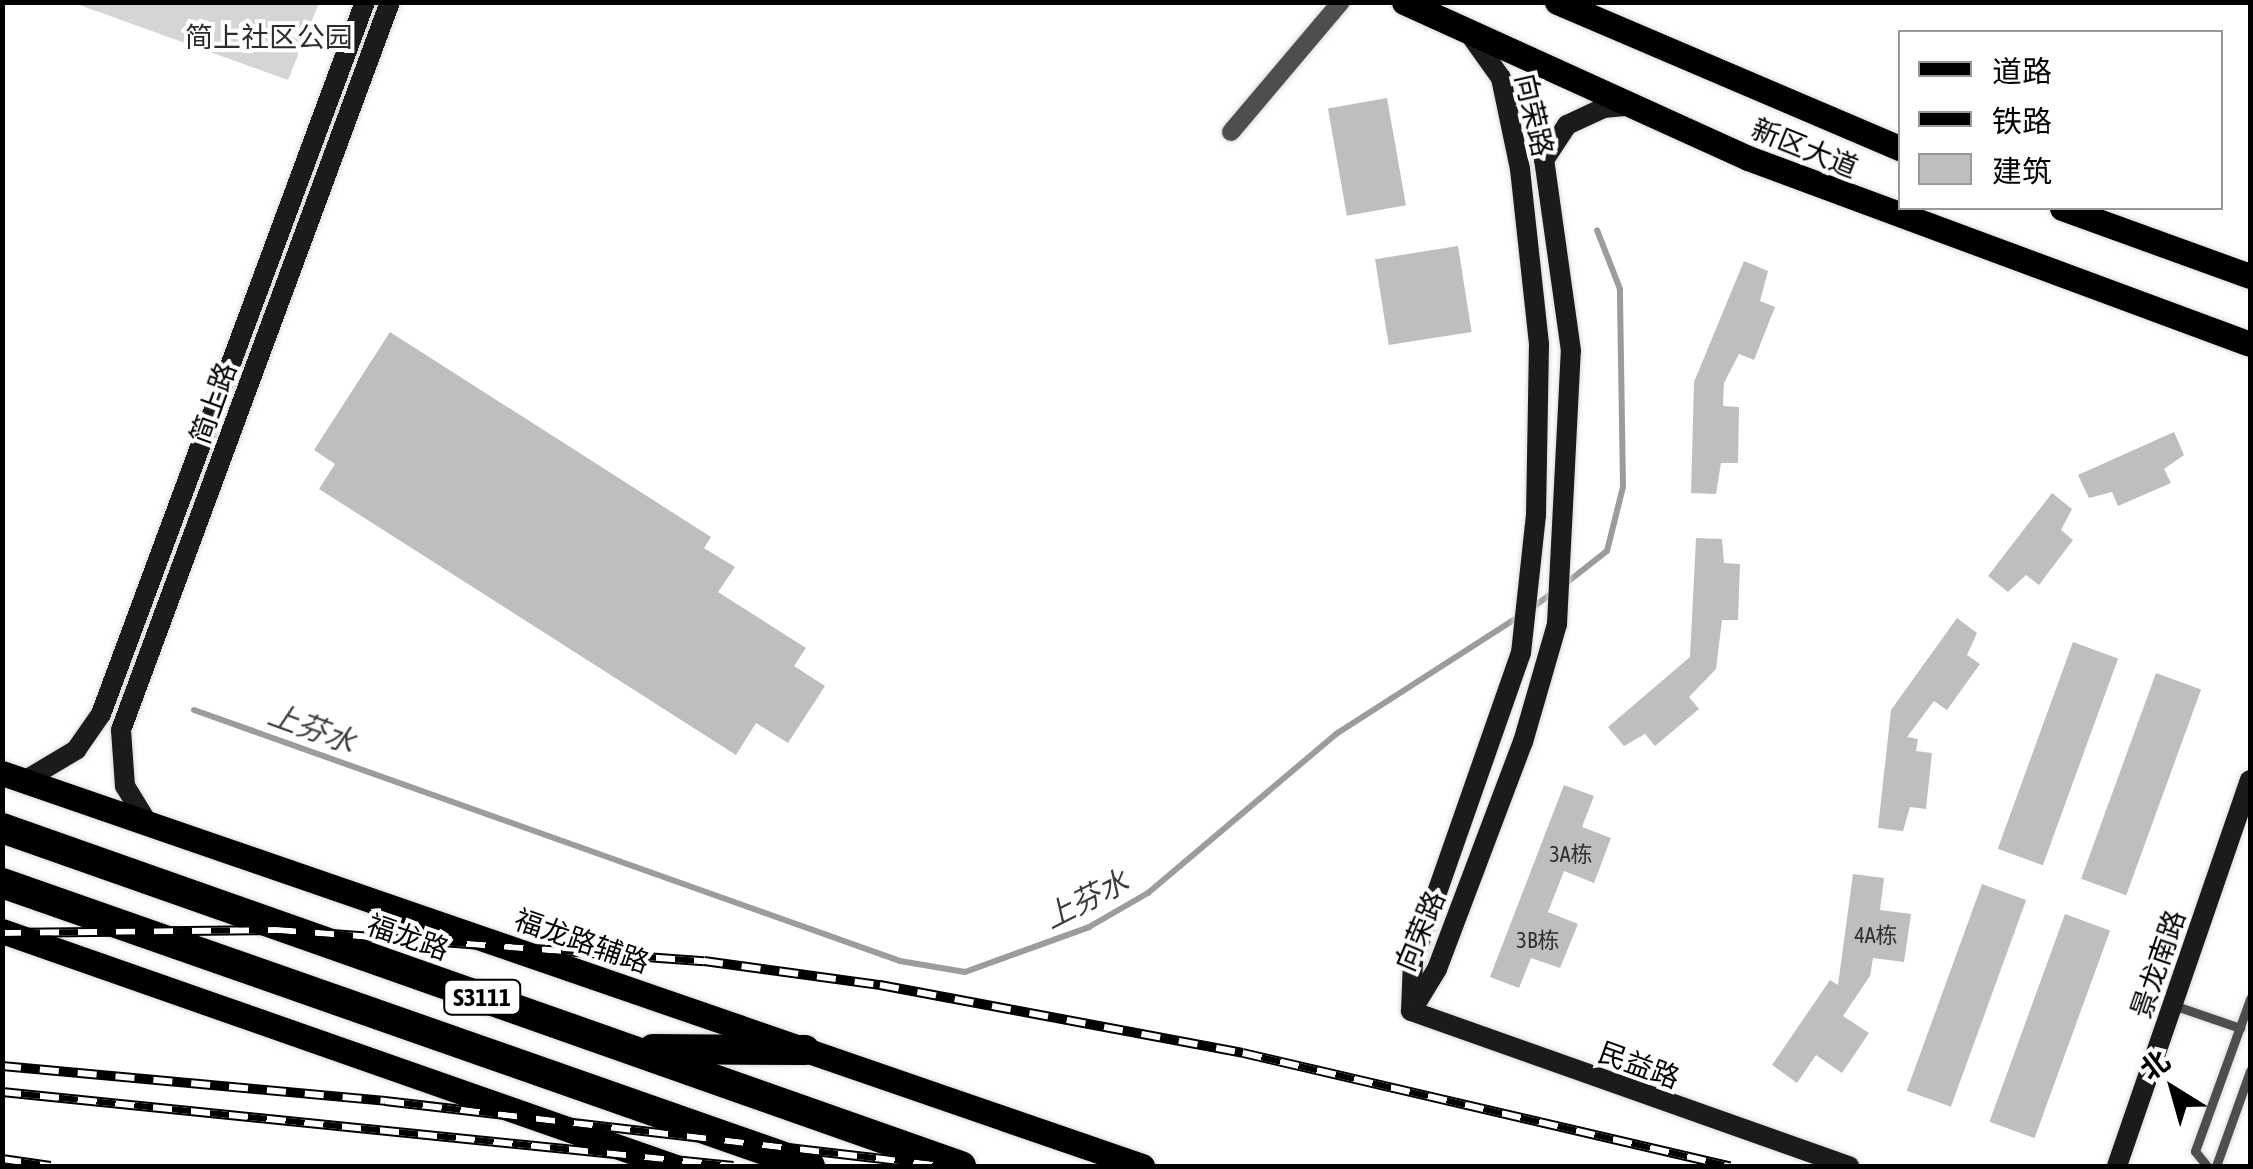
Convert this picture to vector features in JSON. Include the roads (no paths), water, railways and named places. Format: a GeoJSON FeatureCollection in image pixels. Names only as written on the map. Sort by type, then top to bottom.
{"type":"FeatureCollection","features":[{"type":"Feature","properties":{"kind":"highway","name":"福龙路"},"geometry":{"type":"LineString","coordinates":[[2,828],[961,1166]]}},
{"type":"Feature","properties":{"kind":"highway","name":"S3111"},"geometry":{"type":"LineString","coordinates":[[2,882],[810,1166]]}},
{"type":"Feature","properties":{"kind":"highway"},"geometry":{"type":"LineString","coordinates":[[627,1048],[805,1050]]}},
{"type":"Feature","properties":{"kind":"main road","name":"简上路"},"geometry":{"type":"LineString","coordinates":[[13,777],[76,750],[101,714],[365,2]]}},
{"type":"Feature","properties":{"kind":"main road","name":"简上路"},"geometry":{"type":"LineString","coordinates":[[147,822],[125,786],[121,730],[390,2]]}},
{"type":"Feature","properties":{"kind":"main road","name":"新区大道"},"geometry":{"type":"LineString","coordinates":[[1404,2],[1628,106],[1902,219],[2250,344]]}},
{"type":"Feature","properties":{"kind":"main road","name":"新区大道"},"geometry":{"type":"LineString","coordinates":[[1557,2],[1586,11],[1898,147]]}},
{"type":"Feature","properties":{"kind":"main road","name":"向荣路"},"geometry":{"type":"LineString","coordinates":[[1411,1011],[1413,961],[1497,733],[1521,653],[1536,516],[1539,344],[1520,169],[1501,78],[1466,32]]}},
{"type":"Feature","properties":{"kind":"main road","name":"向荣路"},"geometry":{"type":"LineString","coordinates":[[1411,1011],[1437,969],[1538,700],[1556,624],[1567,502],[1571,351],[1544,160],[1566,125],[1603,108],[1628,106]]}},
{"type":"Feature","properties":{"kind":"main road"},"geometry":{"type":"LineString","coordinates":[[2068,210],[2250,276]]}},
{"type":"Feature","properties":{"kind":"main road","name":"福龙路辅路"},"geometry":{"type":"LineString","coordinates":[[13,777],[1142,1166]]}},
{"type":"Feature","properties":{"kind":"main road","name":"景龙南路"},"geometry":{"type":"LineString","coordinates":[[2117,1166],[2250,780]]}},
{"type":"Feature","properties":{"kind":"main road"},"geometry":{"type":"LineString","coordinates":[[2,931],[674,1166]]}},
{"type":"Feature","properties":{"kind":"main road","name":"民益路"},"geometry":{"type":"LineString","coordinates":[[1411,1011],[1849,1166]]}},
{"type":"Feature","properties":{"kind":"street"},"geometry":{"type":"LineString","coordinates":[[1231,132],[1341,2]]}},
{"type":"Feature","properties":{"kind":"lane"},"geometry":{"type":"LineString","coordinates":[[2208,1166],[2196,1151],[2250,999]]}},
{"type":"Feature","properties":{"kind":"lane"},"geometry":{"type":"LineString","coordinates":[[2173,1004],[2240,1028]]}},
{"type":"Feature","properties":{"kind":"lane"},"geometry":{"type":"LineString","coordinates":[[2216,1166],[2250,1071]]}},
{"type":"Feature","properties":{"kind":"waterway","name":"上芬水"},"geometry":{"type":"LineString","coordinates":[[1565,584],[1607,551],[1623,487],[1620,289],[1597,230]]}},
{"type":"Feature","properties":{"kind":"waterway","name":"上芬水"},"geometry":{"type":"LineString","coordinates":[[1533,607],[1555,591]]}},
{"type":"Feature","properties":{"kind":"waterway","name":"上芬水"},"geometry":{"type":"LineString","coordinates":[[194,710],[900,961],[965,972],[1089,927],[1148,893],[1336,734],[1518,617]]}},
{"type":"Feature","properties":{"kind":"railway"},"geometry":{"type":"LineString","coordinates":[[2,933],[277,930],[704,961],[880,985],[1243,1053],[1730,1166]]}},
{"type":"Feature","properties":{"kind":"railway"},"geometry":{"type":"LineString","coordinates":[[2,1066],[385,1101],[943,1166]]}},
{"type":"Feature","properties":{"kind":"railway"},"geometry":{"type":"LineString","coordinates":[[2,1092],[733,1166]]}},
{"type":"Feature","properties":{"kind":"railway"},"geometry":{"type":"LineString","coordinates":[[2,1159],[51,1166]]}},
{"type":"Feature","properties":{"kind":"park label","name":"简上社区公园"},"geometry":{"type":"Point","coordinates":[269,37]}}]}
